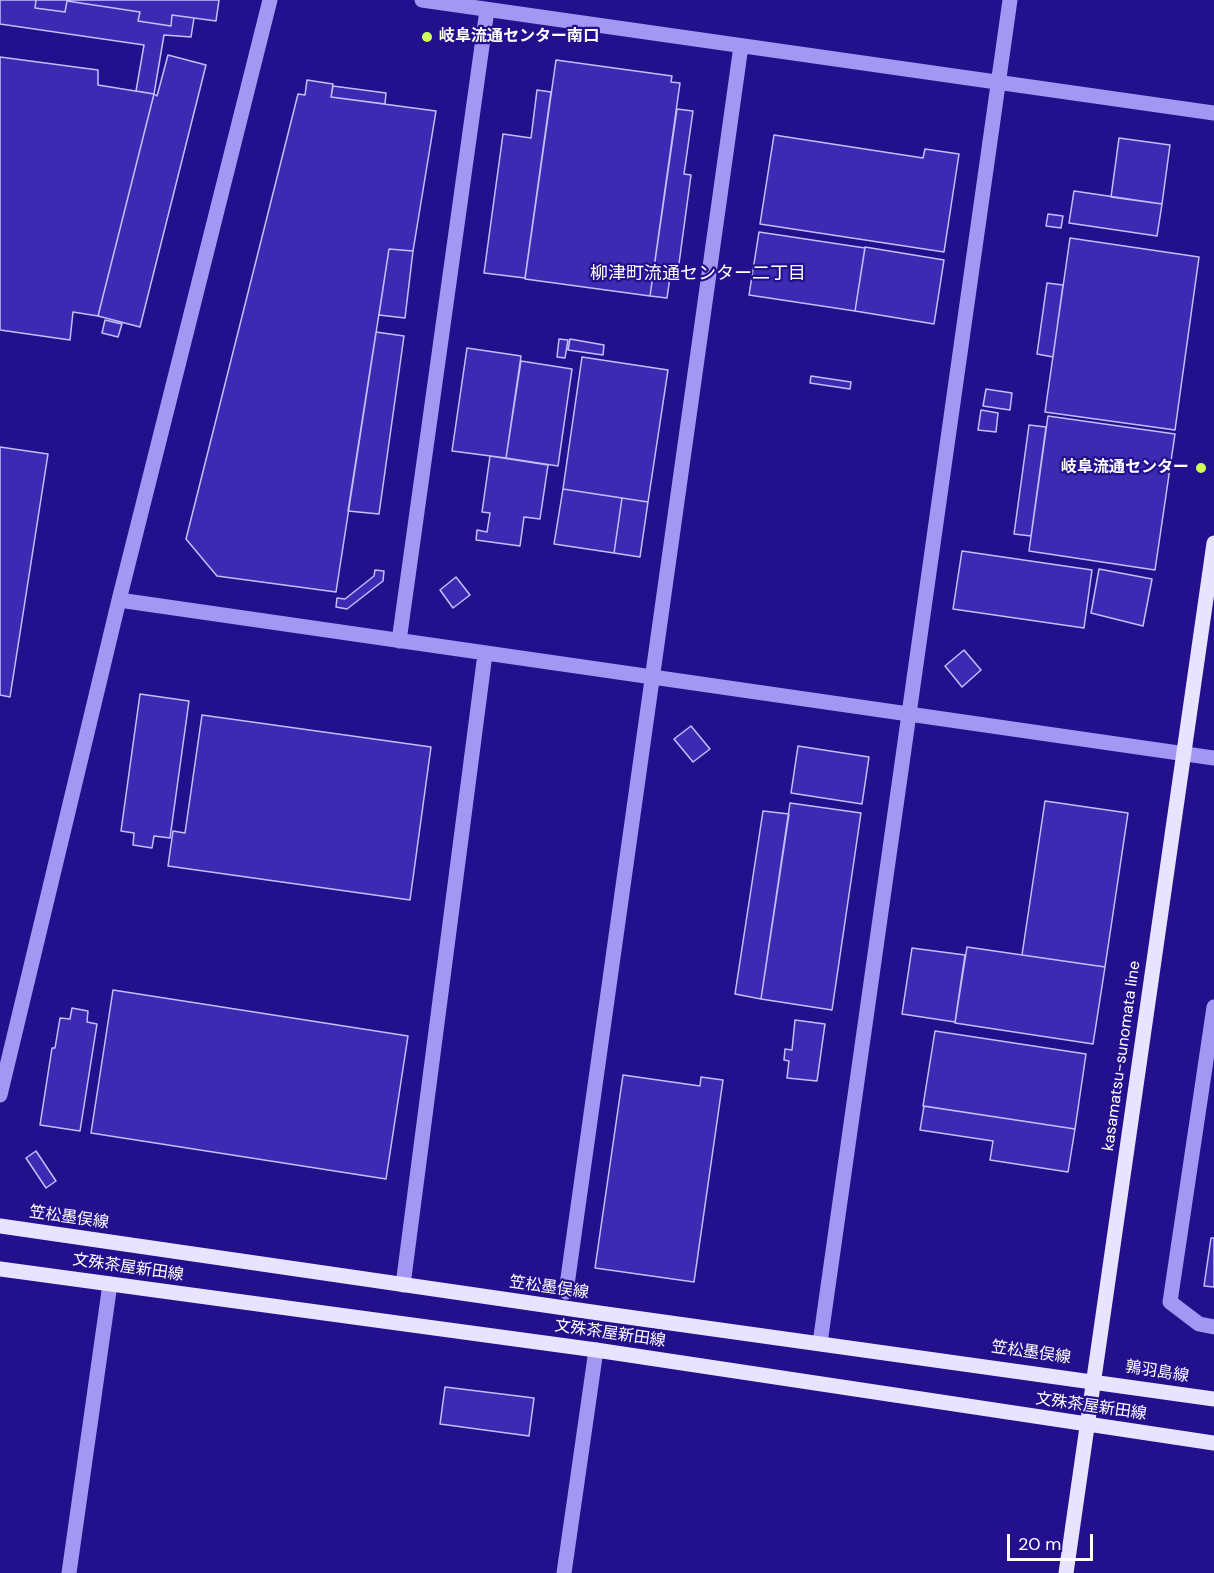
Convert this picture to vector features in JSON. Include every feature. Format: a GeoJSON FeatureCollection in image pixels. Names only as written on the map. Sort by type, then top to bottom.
{"type":"FeatureCollection","features":[{"type":"Feature","properties":{"kind":"main road","name":"kasamatsu-sunomata line"},"geometry":{"type":"LineString","coordinates":[[1066,1573],[1214,543]]}},
{"type":"Feature","properties":{"kind":"main road","name":"笠松墨俣線"},"geometry":{"type":"LineString","coordinates":[[0,1226],[403,1285],[1094,1380]]}},
{"type":"Feature","properties":{"kind":"main road","name":"文殊茶屋新田線"},"geometry":{"type":"LineString","coordinates":[[0,1269],[596,1350],[1214,1443]]}},
{"type":"Feature","properties":{"kind":"main road","name":"鶉羽島線"},"geometry":{"type":"LineString","coordinates":[[1094,1380],[1214,1399]]}},
{"type":"Feature","properties":{"kind":"street"},"geometry":{"type":"LineString","coordinates":[[0,1095],[119,600],[270,0]]}},
{"type":"Feature","properties":{"kind":"street"},"geometry":{"type":"LineString","coordinates":[[422,0],[1214,113]]}},
{"type":"Feature","properties":{"kind":"street"},"geometry":{"type":"LineString","coordinates":[[820,1343],[1010,0]]}},
{"type":"Feature","properties":{"kind":"street"},"geometry":{"type":"LineString","coordinates":[[399,641],[488,10]]}},
{"type":"Feature","properties":{"kind":"street"},"geometry":{"type":"LineString","coordinates":[[566,1292],[741,46]]}},
{"type":"Feature","properties":{"kind":"street"},"geometry":{"type":"LineString","coordinates":[[119,600],[485,654],[908,712],[1214,758]]}},
{"type":"Feature","properties":{"kind":"street"},"geometry":{"type":"LineString","coordinates":[[403,1285],[485,654]]}},
{"type":"Feature","properties":{"kind":"street"},"geometry":{"type":"LineString","coordinates":[[1214,1007],[1170,1302],[1199,1324],[1214,1327]]}},
{"type":"Feature","properties":{"kind":"street"},"geometry":{"type":"LineString","coordinates":[[69,1573],[110,1284]]}},
{"type":"Feature","properties":{"kind":"street"},"geometry":{"type":"LineString","coordinates":[[564,1573],[596,1350]]}},
{"type":"Feature","properties":{"kind":"building"},"geometry":{"type":"Polygon","coordinates":[[[0,0],[36,0],[35,8],[65,12],[67,1],[140,12],[138,21],[171,26],[172,15],[194,18],[191,37],[164,35],[154,94],[136,91],[144,45],[0,24],[0,0]]]}},
{"type":"Feature","properties":{"kind":"building"},"geometry":{"type":"Polygon","coordinates":[[[36,0],[219,0],[216,21],[172,15],[171,26],[138,21],[140,12],[67,1],[65,12],[35,8],[36,0]]]}},
{"type":"Feature","properties":{"kind":"building"},"geometry":{"type":"Polygon","coordinates":[[[168,55],[206,65],[140,327],[98,316],[154,94],[157,96],[168,55]]]}},
{"type":"Feature","properties":{"kind":"building"},"geometry":{"type":"Polygon","coordinates":[[[0,57],[98,70],[98,85],[154,94],[98,316],[73,312],[70,340],[0,330],[0,57]]]}},
{"type":"Feature","properties":{"kind":"building"},"geometry":{"type":"Polygon","coordinates":[[[556,60],[672,76],[671,82],[680,83],[650,296],[525,279],[556,60]]]}},
{"type":"Feature","properties":{"kind":"building"},"geometry":{"type":"Polygon","coordinates":[[[307,80],[333,84],[331,97],[436,111],[413,251],[389,249],[336,592],[217,576],[186,539],[298,94],[305,95],[307,80]]]}},
{"type":"Feature","properties":{"kind":"building"},"geometry":{"type":"Polygon","coordinates":[[[333,86],[386,93],[385,104],[331,97],[333,86]]]}},
{"type":"Feature","properties":{"kind":"building"},"geometry":{"type":"Polygon","coordinates":[[[537,90],[551,92],[525,278],[484,273],[503,134],[531,138],[537,90]]]}},
{"type":"Feature","properties":{"kind":"building"},"geometry":{"type":"Polygon","coordinates":[[[677,109],[693,111],[684,174],[691,175],[678,271],[671,270],[667,298],[650,296],[677,109]]]}},
{"type":"Feature","properties":{"kind":"building"},"geometry":{"type":"Polygon","coordinates":[[[774,135],[923,158],[925,149],[959,154],[944,252],[760,224],[774,135]]]}},
{"type":"Feature","properties":{"kind":"building"},"geometry":{"type":"Polygon","coordinates":[[[1119,138],[1170,145],[1162,204],[1111,197],[1119,138]]]}},
{"type":"Feature","properties":{"kind":"building"},"geometry":{"type":"Polygon","coordinates":[[[1074,191],[1162,204],[1157,236],[1069,223],[1074,191]]]}},
{"type":"Feature","properties":{"kind":"building"},"geometry":{"type":"Polygon","coordinates":[[[1048,214],[1063,216],[1061,228],[1046,226],[1048,214]]]}},
{"type":"Feature","properties":{"kind":"building"},"geometry":{"type":"Polygon","coordinates":[[[759,232],[865,248],[855,311],[749,295],[759,232]]]}},
{"type":"Feature","properties":{"kind":"building"},"geometry":{"type":"Polygon","coordinates":[[[1070,238],[1199,257],[1175,430],[1045,412],[1070,238]]]}},
{"type":"Feature","properties":{"kind":"building"},"geometry":{"type":"Polygon","coordinates":[[[865,247],[944,260],[934,324],[855,311],[865,247]]]}},
{"type":"Feature","properties":{"kind":"building"},"geometry":{"type":"Polygon","coordinates":[[[389,249],[413,251],[405,318],[379,315],[389,249]]]}},
{"type":"Feature","properties":{"kind":"building"},"geometry":{"type":"Polygon","coordinates":[[[1047,283],[1063,285],[1053,357],[1037,354],[1047,283]]]}},
{"type":"Feature","properties":{"kind":"building"},"geometry":{"type":"Polygon","coordinates":[[[105,320],[122,324],[118,337],[102,333],[105,320]]]}},
{"type":"Feature","properties":{"kind":"building"},"geometry":{"type":"Polygon","coordinates":[[[376,332],[404,336],[379,514],[348,511],[376,332]]]}},
{"type":"Feature","properties":{"kind":"building"},"geometry":{"type":"Polygon","coordinates":[[[559,339],[568,340],[565,358],[557,357],[559,339]]]}},
{"type":"Feature","properties":{"kind":"building"},"geometry":{"type":"Polygon","coordinates":[[[570,339],[604,345],[603,355],[568,350],[570,339]]]}},
{"type":"Feature","properties":{"kind":"building"},"geometry":{"type":"Polygon","coordinates":[[[467,348],[521,356],[506,458],[452,451],[467,348]]]}},
{"type":"Feature","properties":{"kind":"building"},"geometry":{"type":"Polygon","coordinates":[[[582,357],[668,370],[648,502],[563,489],[582,357]]]}},
{"type":"Feature","properties":{"kind":"building"},"geometry":{"type":"Polygon","coordinates":[[[521,361],[572,369],[558,466],[506,458],[521,361]]]}},
{"type":"Feature","properties":{"kind":"building"},"geometry":{"type":"Polygon","coordinates":[[[811,376],[851,382],[850,389],[810,383],[811,376]]]}},
{"type":"Feature","properties":{"kind":"building"},"geometry":{"type":"Polygon","coordinates":[[[986,389],[1012,393],[1010,410],[983,406],[986,389]]]}},
{"type":"Feature","properties":{"kind":"building"},"geometry":{"type":"Polygon","coordinates":[[[981,410],[998,413],[996,432],[978,430],[981,410]]]}},
{"type":"Feature","properties":{"kind":"building"},"geometry":{"type":"Polygon","coordinates":[[[1048,416],[1175,434],[1155,570],[1029,551],[1048,416]]]}},
{"type":"Feature","properties":{"kind":"building"},"geometry":{"type":"Polygon","coordinates":[[[1029,425],[1046,427],[1031,536],[1014,534],[1029,425]]]}},
{"type":"Feature","properties":{"kind":"building"},"geometry":{"type":"Polygon","coordinates":[[[0,447],[48,454],[10,697],[0,695],[0,447]]]}},
{"type":"Feature","properties":{"kind":"building"},"geometry":{"type":"Polygon","coordinates":[[[490,456],[548,465],[540,519],[524,517],[520,546],[476,540],[477,530],[487,532],[490,513],[482,512],[490,456]]]}},
{"type":"Feature","properties":{"kind":"building"},"geometry":{"type":"Polygon","coordinates":[[[563,489],[622,498],[614,553],[554,544],[563,489]]]}},
{"type":"Feature","properties":{"kind":"building"},"geometry":{"type":"Polygon","coordinates":[[[622,498],[648,502],[640,557],[614,553],[622,498]]]}},
{"type":"Feature","properties":{"kind":"building"},"geometry":{"type":"Polygon","coordinates":[[[962,551],[1092,570],[1084,628],[953,609],[962,551]]]}},
{"type":"Feature","properties":{"kind":"building"},"geometry":{"type":"Polygon","coordinates":[[[1099,569],[1152,579],[1143,626],[1091,613],[1099,569]]]}},
{"type":"Feature","properties":{"kind":"building"},"geometry":{"type":"Polygon","coordinates":[[[375,570],[384,571],[383,581],[347,609],[336,607],[337,598],[345,599],[374,576],[375,570]]]}},
{"type":"Feature","properties":{"kind":"building"},"geometry":{"type":"Polygon","coordinates":[[[456,577],[470,595],[453,608],[440,590],[456,577]]]}},
{"type":"Feature","properties":{"kind":"building"},"geometry":{"type":"Polygon","coordinates":[[[964,650],[981,670],[962,687],[945,666],[964,650]]]}},
{"type":"Feature","properties":{"kind":"building"},"geometry":{"type":"Polygon","coordinates":[[[140,694],[189,701],[170,838],[154,836],[152,848],[133,845],[134,833],[121,831],[140,694]]]}},
{"type":"Feature","properties":{"kind":"building"},"geometry":{"type":"Polygon","coordinates":[[[202,715],[431,747],[410,900],[168,866],[173,831],[185,833],[202,715]]]}},
{"type":"Feature","properties":{"kind":"building"},"geometry":{"type":"Polygon","coordinates":[[[691,726],[710,749],[693,762],[674,739],[691,726]]]}},
{"type":"Feature","properties":{"kind":"building"},"geometry":{"type":"Polygon","coordinates":[[[798,746],[869,757],[862,804],[791,793],[798,746]]]}},
{"type":"Feature","properties":{"kind":"building"},"geometry":{"type":"Polygon","coordinates":[[[1045,801],[1128,813],[1105,967],[1022,955],[1045,801]]]}},
{"type":"Feature","properties":{"kind":"building"},"geometry":{"type":"Polygon","coordinates":[[[790,803],[861,813],[832,1010],[761,999],[790,803]]]}},
{"type":"Feature","properties":{"kind":"building"},"geometry":{"type":"Polygon","coordinates":[[[763,811],[789,814],[761,999],[735,994],[763,811]]]}},
{"type":"Feature","properties":{"kind":"building"},"geometry":{"type":"Polygon","coordinates":[[[967,947],[1105,967],[1093,1044],[955,1023],[967,947]]]}},
{"type":"Feature","properties":{"kind":"building"},"geometry":{"type":"Polygon","coordinates":[[[912,948],[965,955],[955,1022],[902,1014],[912,948]]]}},
{"type":"Feature","properties":{"kind":"building"},"geometry":{"type":"Polygon","coordinates":[[[113,990],[408,1036],[386,1179],[91,1133],[113,990]]]}},
{"type":"Feature","properties":{"kind":"building"},"geometry":{"type":"Polygon","coordinates":[[[72,1008],[88,1011],[87,1022],[97,1024],[80,1131],[40,1125],[52,1048],[55,1048],[60,1018],[70,1019],[72,1008]]]}},
{"type":"Feature","properties":{"kind":"building"},"geometry":{"type":"Polygon","coordinates":[[[795,1020],[825,1024],[817,1081],[787,1078],[789,1061],[784,1060],[785,1049],[792,1050],[795,1020]]]}},
{"type":"Feature","properties":{"kind":"building"},"geometry":{"type":"Polygon","coordinates":[[[935,1031],[1086,1054],[1075,1129],[923,1106],[935,1031]]]}},
{"type":"Feature","properties":{"kind":"building"},"geometry":{"type":"Polygon","coordinates":[[[623,1075],[700,1086],[701,1077],[723,1080],[694,1282],[595,1268],[623,1075]]]}},
{"type":"Feature","properties":{"kind":"building"},"geometry":{"type":"Polygon","coordinates":[[[924,1106],[1075,1129],[1068,1172],[990,1160],[993,1141],[920,1130],[924,1106]]]}},
{"type":"Feature","properties":{"kind":"building"},"geometry":{"type":"Polygon","coordinates":[[[36,1151],[56,1181],[46,1188],[26,1158],[36,1151]]]}},
{"type":"Feature","properties":{"kind":"building"},"geometry":{"type":"Polygon","coordinates":[[[1211,1238],[1214,1238],[1214,1287],[1204,1286],[1211,1238]]]}},
{"type":"Feature","properties":{"kind":"building"},"geometry":{"type":"Polygon","coordinates":[[[445,1387],[534,1398],[529,1436],[440,1424],[445,1387]]]}},
{"type":"Feature","properties":{"kind":"place","name":"岐阜流通センター南口"},"geometry":{"type":"Point","coordinates":[427,37]}},
{"type":"Feature","properties":{"kind":"place","name":"岐阜流通センター"},"geometry":{"type":"Point","coordinates":[1201,468]}},
{"type":"Feature","properties":{"kind":"district","name":"柳津町流通センター二丁目"},"geometry":{"type":"Point","coordinates":[698,274]}}]}
